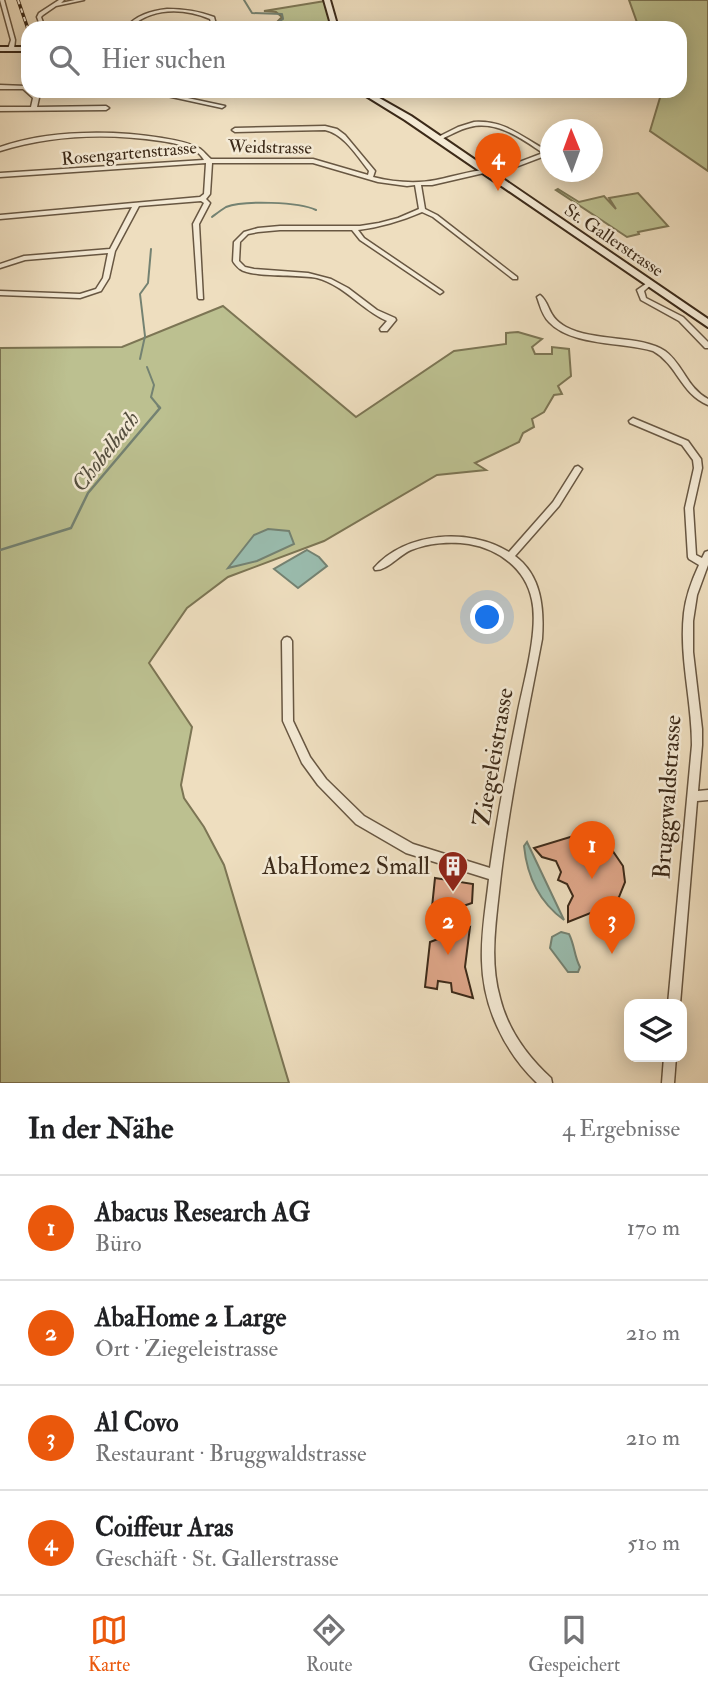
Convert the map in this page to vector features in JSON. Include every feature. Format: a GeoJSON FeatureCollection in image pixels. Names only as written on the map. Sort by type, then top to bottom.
{"type":"FeatureCollection","features":[{"type":"Feature","properties":{"kind":"main road"},"geometry":{"type":"LineString","coordinates":[[327,0],[333,21]]}},
{"type":"Feature","properties":{"kind":"main road"},"geometry":{"type":"LineString","coordinates":[[0,48],[21,48]]}},
{"type":"Feature","properties":{"kind":"main road","name":"St. Gallerstrasse"},"geometry":{"type":"LineString","coordinates":[[373,98],[708,324]]}},
{"type":"Feature","properties":{"kind":"street"},"geometry":{"type":"LineString","coordinates":[[2,0],[13,40],[11,48]]}},
{"type":"Feature","properties":{"kind":"street"},"geometry":{"type":"LineString","coordinates":[[40,21],[39,18],[62,0]]}},
{"type":"Feature","properties":{"kind":"street"},"geometry":{"type":"LineString","coordinates":[[56,6],[82,0]]}},
{"type":"Feature","properties":{"kind":"street"},"geometry":{"type":"LineString","coordinates":[[135,21],[138,18],[179,10],[205,14],[213,21]]}},
{"type":"Feature","properties":{"kind":"street"},"geometry":{"type":"LineString","coordinates":[[0,87],[21,88]]}},
{"type":"Feature","properties":{"kind":"street"},"geometry":{"type":"LineString","coordinates":[[34,108],[35,98]]}},
{"type":"Feature","properties":{"kind":"street"},"geometry":{"type":"LineString","coordinates":[[183,98],[222,106]]}},
{"type":"Feature","properties":{"kind":"street"},"geometry":{"type":"LineString","coordinates":[[0,109],[106,108]]}},
{"type":"Feature","properties":{"kind":"street"},"geometry":{"type":"LineString","coordinates":[[437,139],[471,125],[488,124],[506,129],[540,148]]}},
{"type":"Feature","properties":{"kind":"street"},"geometry":{"type":"LineString","coordinates":[[235,130],[330,129],[343,136],[372,170],[370,178]]}},
{"type":"Feature","properties":{"kind":"street","name":"Rosengartenstrasse"},"geometry":{"type":"LineString","coordinates":[[0,149],[14,143],[53,138],[124,136],[163,140],[197,148],[205,153],[209,160],[0,175]]}},
{"type":"Feature","properties":{"kind":"street","name":"Weidstrasse"},"geometry":{"type":"LineString","coordinates":[[201,298],[196,224],[206,208],[207,203],[202,199],[207,194],[209,160],[313,161],[396,184],[418,184],[487,173],[540,156]]}},
{"type":"Feature","properties":{"kind":"street"},"geometry":{"type":"LineString","coordinates":[[418,184],[422,211]]}},
{"type":"Feature","properties":{"kind":"street"},"geometry":{"type":"LineString","coordinates":[[0,217],[202,199]]}},
{"type":"Feature","properties":{"kind":"street"},"geometry":{"type":"LineString","coordinates":[[0,293],[61,296],[95,292],[106,278],[112,251],[135,206]]}},
{"type":"Feature","properties":{"kind":"street"},"geometry":{"type":"LineString","coordinates":[[384,329],[392,320],[368,309],[338,284],[305,274],[248,270],[236,261],[240,238],[258,230],[355,230],[388,224],[422,211],[435,216],[515,278]]}},
{"type":"Feature","properties":{"kind":"street"},"geometry":{"type":"LineString","coordinates":[[355,230],[362,239],[440,292]]}},
{"type":"Feature","properties":{"kind":"street"},"geometry":{"type":"LineString","coordinates":[[0,266],[24,258],[112,251]]}},
{"type":"Feature","properties":{"kind":"street"},"geometry":{"type":"LineString","coordinates":[[650,283],[641,288],[641,296],[681,319],[708,346]]}},
{"type":"Feature","properties":{"kind":"street"},"geometry":{"type":"LineString","coordinates":[[540,297],[551,321],[564,329],[648,347],[664,354],[690,391],[708,402]]}},
{"type":"Feature","properties":{"kind":"street"},"geometry":{"type":"LineString","coordinates":[[633,421],[685,443],[696,459],[698,468],[689,508],[692,557],[706,559]]}},
{"type":"Feature","properties":{"kind":"street"},"geometry":{"type":"LineString","coordinates":[[510,556],[556,504],[578,468]]}},
{"type":"Feature","properties":{"kind":"street","name":"Ziegeleistrasse"},"geometry":{"type":"LineString","coordinates":[[378,568],[409,548],[444,539],[480,542],[510,556],[532,583],[539,621],[495,876],[488,956],[495,1005],[509,1040],[527,1065],[546,1083]]}},
{"type":"Feature","properties":{"kind":"street","name":"Bruggwaldstrasse"},"geometry":{"type":"LineString","coordinates":[[674,999],[697,726],[688,620],[692,594],[706,559]]}},
{"type":"Feature","properties":{"kind":"street"},"geometry":{"type":"LineString","coordinates":[[287,641],[288,720],[306,760],[322,782],[360,820],[411,849],[495,876]]}},
{"type":"Feature","properties":{"kind":"street"},"geometry":{"type":"LineString","coordinates":[[692,796],[708,795]]}},
{"type":"Feature","properties":{"kind":"street"},"geometry":{"type":"LineString","coordinates":[[667,1083],[669,1062]]}},
{"type":"Feature","properties":{"kind":"green space"},"geometry":{"type":"Polygon","coordinates":[[[629,0],[708,0],[708,171],[650,131],[660,98],[687,98],[687,21],[636,21],[629,0]]]}},
{"type":"Feature","properties":{"kind":"green space"},"geometry":{"type":"Polygon","coordinates":[[[325,1],[329,21],[278,21],[282,17],[276,12],[264,11],[325,1]]]}},
{"type":"Feature","properties":{"kind":"green space"},"geometry":{"type":"Polygon","coordinates":[[[556,190],[579,202],[604,196],[616,209],[609,198],[638,193],[668,226],[627,237],[556,190]]]}},
{"type":"Feature","properties":{"kind":"green space"},"geometry":{"type":"Polygon","coordinates":[[[223,306],[356,417],[454,351],[506,344],[506,333],[518,332],[542,339],[532,347],[535,354],[552,354],[552,347],[569,349],[571,376],[558,386],[562,394],[554,395],[544,412],[532,419],[534,427],[523,433],[519,442],[475,463],[486,470],[437,475],[324,541],[228,577],[187,608],[149,663],[192,727],[181,785],[184,798],[204,827],[224,865],[289,1083],[0,1083],[0,348],[122,347],[223,306]]]}},
{"type":"Feature","properties":{"kind":"shaded area"},"geometry":{"type":"Polygon","coordinates":[[[268,529],[289,531],[294,544],[257,561],[228,568],[254,535],[268,529]]]}},
{"type":"Feature","properties":{"kind":"shaded area"},"geometry":{"type":"Polygon","coordinates":[[[307,550],[327,566],[298,588],[274,569],[307,550]]]}},
{"type":"Feature","properties":{"kind":"shaded area"},"geometry":{"type":"Polygon","coordinates":[[[527,842],[564,920],[541,897],[531,878],[524,846],[527,842]]]}},
{"type":"Feature","properties":{"kind":"shaded area"},"geometry":{"type":"Polygon","coordinates":[[[561,932],[569,934],[571,938],[580,967],[578,972],[568,972],[550,948],[552,937],[561,932]]]}},
{"type":"Feature","properties":{"kind":"building"},"geometry":{"type":"Polygon","coordinates":[[[580,834],[597,838],[610,847],[623,866],[625,882],[619,897],[611,905],[568,922],[568,906],[573,896],[567,884],[558,880],[561,872],[556,861],[542,857],[534,848],[580,834]]]}},
{"type":"Feature","properties":{"kind":"building","name":"AbaHome2 Small"},"geometry":{"type":"Polygon","coordinates":[[[435,878],[473,884],[472,903],[431,917],[435,878]]]}},
{"type":"Feature","properties":{"kind":"building"},"geometry":{"type":"Polygon","coordinates":[[[470,927],[465,967],[473,998],[452,992],[451,983],[438,981],[437,989],[425,987],[430,942],[470,927]]]}},
{"type":"Feature","properties":{"kind":"waterway","name":"Chobelbach"},"geometry":{"type":"LineString","coordinates":[[244,0],[252,13],[282,14],[283,19],[280,21]]}},
{"type":"Feature","properties":{"kind":"waterway","name":"Chobelbach"},"geometry":{"type":"LineString","coordinates":[[212,217],[226,207],[245,203],[285,204],[316,210]]}},
{"type":"Feature","properties":{"kind":"waterway","name":"Chobelbach"},"geometry":{"type":"LineString","coordinates":[[140,359],[145,336],[140,294],[148,283],[151,249]]}},
{"type":"Feature","properties":{"kind":"waterway","name":"Chobelbach"},"geometry":{"type":"LineString","coordinates":[[147,367],[154,385],[151,397],[160,408]]}},
{"type":"Feature","properties":{"kind":"waterway","name":"Chobelbach"},"geometry":{"type":"LineString","coordinates":[[0,550],[71,528],[88,493],[160,408]]}},
{"type":"Feature","properties":{"kind":"railway"},"geometry":{"type":"LineString","coordinates":[[18,0],[25,21]]}},
{"type":"Feature","properties":{"kind":"place","name":"Coiffeur Aras"},"geometry":{"type":"Point","coordinates":[498,191]}},
{"type":"Feature","properties":{"kind":"place","name":"Abacus Research AG"},"geometry":{"type":"Point","coordinates":[592,879]}},
{"type":"Feature","properties":{"kind":"place","name":"AbaHome2 Small"},"geometry":{"type":"Point","coordinates":[453,893]}},
{"type":"Feature","properties":{"kind":"place","name":"Al Covo"},"geometry":{"type":"Point","coordinates":[612,954]}},
{"type":"Feature","properties":{"kind":"place","name":"AbaHome 2 Large"},"geometry":{"type":"Point","coordinates":[448,955]}}]}
